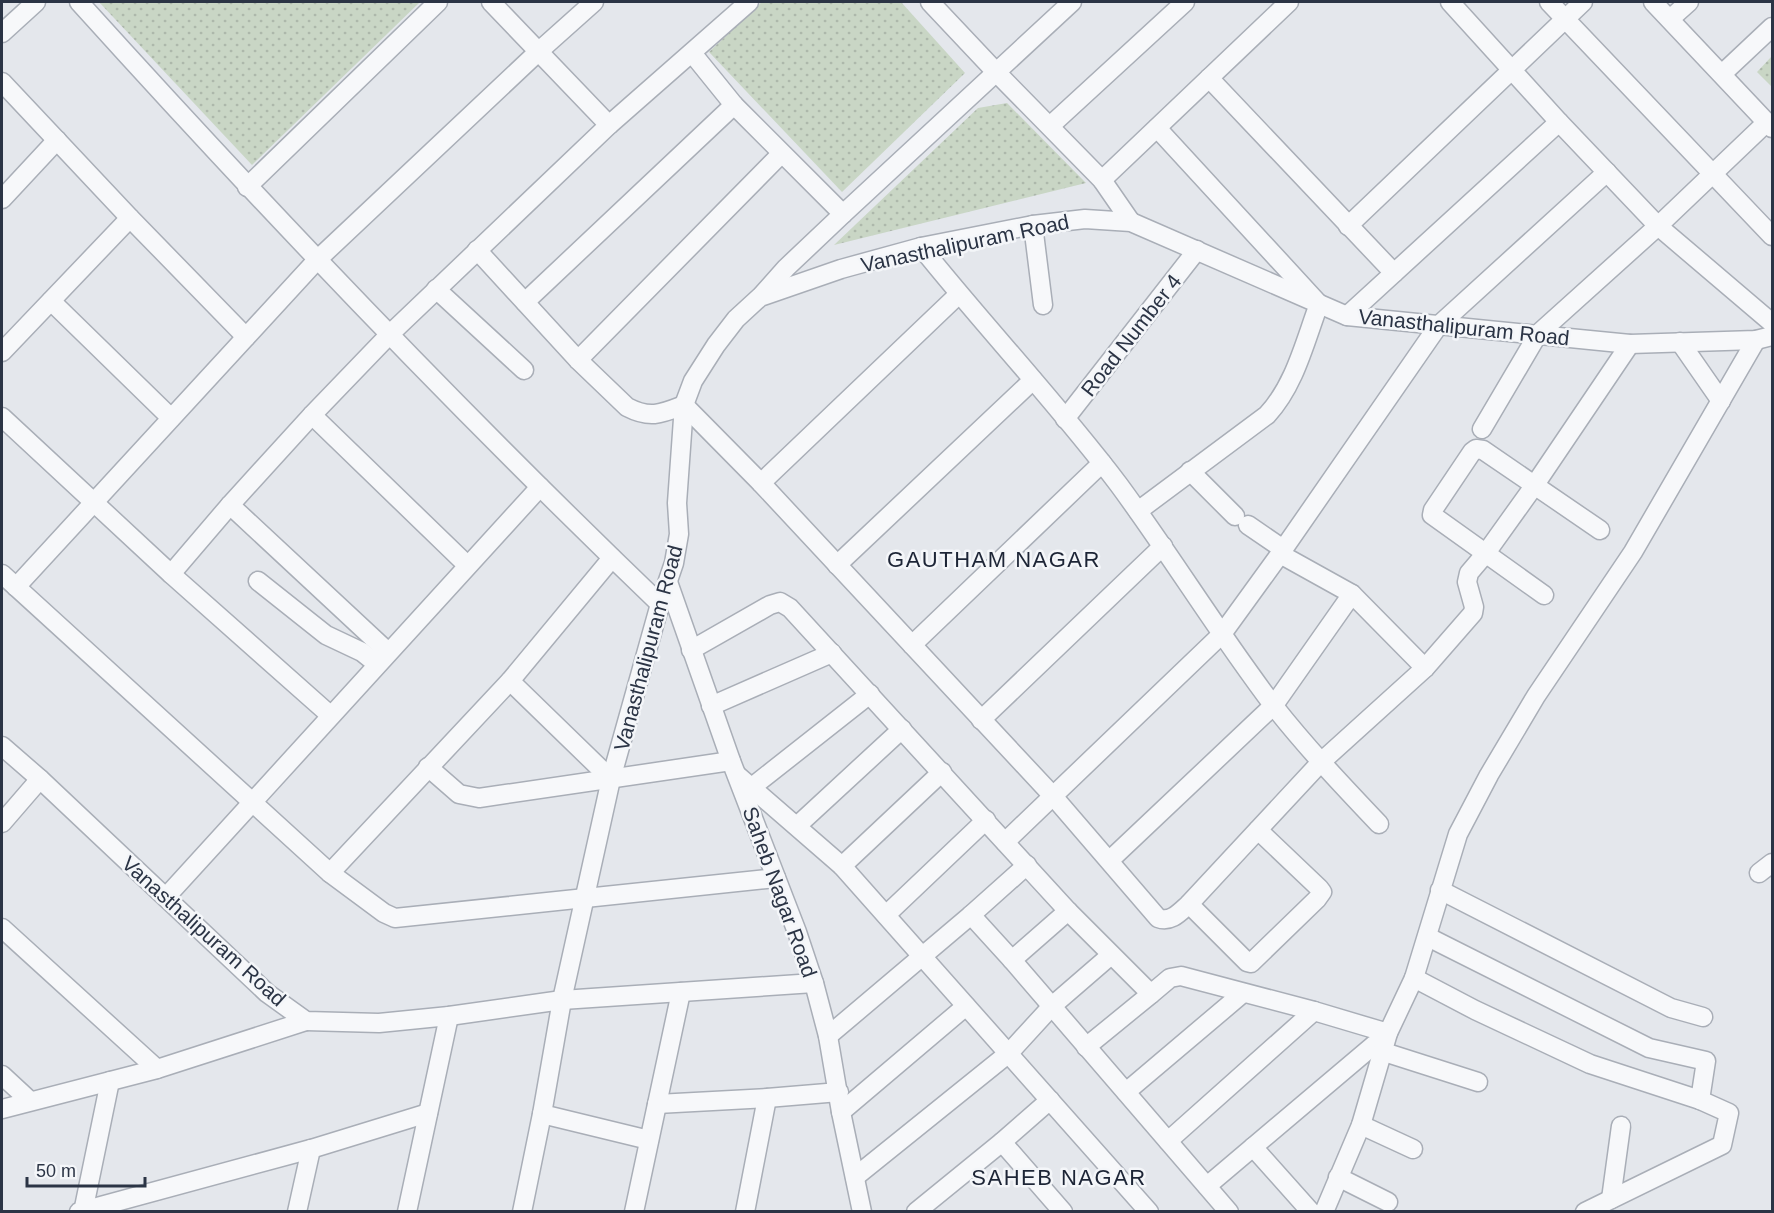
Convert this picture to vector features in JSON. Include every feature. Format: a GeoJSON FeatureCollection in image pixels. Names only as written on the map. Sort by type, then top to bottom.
{"type":"FeatureCollection","features":[{"type":"Feature","properties":{"kind":"street"},"geometry":{"type":"LineString","coordinates":[[2,33],[36,2]]}},
{"type":"Feature","properties":{"kind":"street"},"geometry":{"type":"LineString","coordinates":[[79,2],[247,187],[317,260],[540,487],[660,604]]}},
{"type":"Feature","properties":{"kind":"street"},"geometry":{"type":"LineString","coordinates":[[247,187],[438,2]]}},
{"type":"Feature","properties":{"kind":"street"},"geometry":{"type":"LineString","coordinates":[[491,2],[609,125]]}},
{"type":"Feature","properties":{"kind":"street"},"geometry":{"type":"LineString","coordinates":[[16,587],[317,260],[594,2]]}},
{"type":"Feature","properties":{"kind":"street"},"geometry":{"type":"LineString","coordinates":[[171,574],[312,415],[390,334],[609,125],[749,2]]}},
{"type":"Feature","properties":{"kind":"street"},"geometry":{"type":"LineString","coordinates":[[930,2],[1102,180],[1131,222]]}},
{"type":"Feature","properties":{"kind":"street"},"geometry":{"type":"LineString","coordinates":[[760,297],[786,268],[843,214],[1072,2]]}},
{"type":"Feature","properties":{"kind":"street"},"geometry":{"type":"LineString","coordinates":[[1050,126],[1185,2]]}},
{"type":"Feature","properties":{"kind":"street"},"geometry":{"type":"LineString","coordinates":[[1102,180],[1289,2]]}},
{"type":"Feature","properties":{"kind":"street"},"geometry":{"type":"LineString","coordinates":[[1450,2],[1658,226],[1773,322]]}},
{"type":"Feature","properties":{"kind":"street"},"geometry":{"type":"LineString","coordinates":[[1549,2],[1773,236]]}},
{"type":"Feature","properties":{"kind":"street"},"geometry":{"type":"LineString","coordinates":[[1348,226],[1583,2]]}},
{"type":"Feature","properties":{"kind":"street"},"geometry":{"type":"LineString","coordinates":[[1482,429],[1538,334],[1770,125],[1653,2]]}},
{"type":"Feature","properties":{"kind":"street"},"geometry":{"type":"LineString","coordinates":[[1670,19],[1689,2]]}},
{"type":"Feature","properties":{"kind":"street"},"geometry":{"type":"LineString","coordinates":[[1722,74],[1773,27]]}},
{"type":"Feature","properties":{"kind":"street"},"geometry":{"type":"LineString","coordinates":[[692,53],[734,105],[843,214]]}},
{"type":"Feature","properties":{"kind":"street"},"geometry":{"type":"LineString","coordinates":[[1209,78],[1394,273]]}},
{"type":"Feature","properties":{"kind":"street"},"geometry":{"type":"LineString","coordinates":[[2,82],[246,337]]}},
{"type":"Feature","properties":{"kind":"street"},"geometry":{"type":"LineString","coordinates":[[525,302],[734,105]]}},
{"type":"Feature","properties":{"kind":"street"},"geometry":{"type":"LineString","coordinates":[[1347,316],[1559,122]]}},
{"type":"Feature","properties":{"kind":"street"},"geometry":{"type":"LineString","coordinates":[[1138,511],[1267,415],[1279,402],[1289,383],[1319,304],[1157,128]]}},
{"type":"Feature","properties":{"kind":"street"},"geometry":{"type":"LineString","coordinates":[[2,199],[57,140]]}},
{"type":"Feature","properties":{"kind":"street"},"geometry":{"type":"LineString","coordinates":[[578,360],[781,154]]}},
{"type":"Feature","properties":{"kind":"street"},"geometry":{"type":"LineString","coordinates":[[1005,842],[1222,634],[1282,552],[1438,326],[1607,172]]}},
{"type":"Feature","properties":{"kind":"street"},"geometry":{"type":"LineString","coordinates":[[2,352],[130,218]]}},
{"type":"Feature","properties":{"kind":"street","name":"Vanasthalipuram Road"},"geometry":{"type":"LineString","coordinates":[[2,746],[267,993],[306,1021],[379,1023],[562,1000],[611,779],[660,604],[674,563],[679,534],[677,503],[684,405],[693,381],[716,345],[736,319],[760,297],[841,269],[921,247],[1033,225],[1085,219],[1131,222],[1347,316],[1630,344],[1764,338]]}},
{"type":"Feature","properties":{"kind":"street"},"geometry":{"type":"LineString","coordinates":[[1033,225],[1043,305]]}},
{"type":"Feature","properties":{"kind":"street"},"geometry":{"type":"LineString","coordinates":[[921,247],[1102,463],[1163,546],[1222,634],[1320,763],[1379,824]]}},
{"type":"Feature","properties":{"kind":"street"},"geometry":{"type":"LineString","coordinates":[[477,250],[578,360],[627,407],[637,412],[658,415],[684,405],[761,483],[1053,796],[1158,918],[1165,921],[1171,919],[1189,904],[1320,763],[1425,668],[1473,613],[1474,607],[1467,582],[1469,573],[1534,486],[1630,344]]}},
{"type":"Feature","properties":{"kind":"street","name":"Road Number 4"},"geometry":{"type":"LineString","coordinates":[[1065,419],[1197,250]]}},
{"type":"Feature","properties":{"kind":"street"},"geometry":{"type":"LineString","coordinates":[[436,289],[524,370]]}},
{"type":"Feature","properties":{"kind":"street"},"geometry":{"type":"LineString","coordinates":[[761,483],[959,294]]}},
{"type":"Feature","properties":{"kind":"street"},"geometry":{"type":"LineString","coordinates":[[51,301],[171,418]]}},
{"type":"Feature","properties":{"kind":"street"},"geometry":{"type":"LineString","coordinates":[[1324,1212],[1361,1125],[1389,1033],[1414,978],[1458,834],[1489,775],[1536,696],[1633,552],[1721,401],[1764,338]]}},
{"type":"Feature","properties":{"kind":"street"},"geometry":{"type":"LineString","coordinates":[[1680,342],[1721,401]]}},
{"type":"Feature","properties":{"kind":"street"},"geometry":{"type":"LineString","coordinates":[[837,566],[1033,380]]}},
{"type":"Feature","properties":{"kind":"street"},"geometry":{"type":"LineString","coordinates":[[312,415],[467,565]]}},
{"type":"Feature","properties":{"kind":"street"},"geometry":{"type":"LineString","coordinates":[[2,417],[171,574],[330,715]]}},
{"type":"Feature","properties":{"kind":"street"},"geometry":{"type":"LineString","coordinates":[[1544,594],[1432,515],[1472,452],[1476,449],[1483,450],[1600,530]]}},
{"type":"Feature","properties":{"kind":"street"},"geometry":{"type":"LineString","coordinates":[[912,645],[1102,463]]}},
{"type":"Feature","properties":{"kind":"street"},"geometry":{"type":"LineString","coordinates":[[1190,471],[1242,521],[1282,552],[1352,594],[1425,668]]}},
{"type":"Feature","properties":{"kind":"street"},"geometry":{"type":"LineString","coordinates":[[166,897],[540,487]]}},
{"type":"Feature","properties":{"kind":"street"},"geometry":{"type":"LineString","coordinates":[[230,506],[382,658]]}},
{"type":"Feature","properties":{"kind":"street"},"geometry":{"type":"LineString","coordinates":[[981,720],[1163,546]]}},
{"type":"Feature","properties":{"kind":"street"},"geometry":{"type":"LineString","coordinates":[[330,873],[510,681],[612,558]]}},
{"type":"Feature","properties":{"kind":"street"},"geometry":{"type":"LineString","coordinates":[[2,574],[330,873],[394,918],[776,878]]}},
{"type":"Feature","properties":{"kind":"street"},"geometry":{"type":"LineString","coordinates":[[258,581],[326,635],[362,652],[382,658]]}},
{"type":"Feature","properties":{"kind":"street","name":"Saheb Nagar Road"},"geometry":{"type":"LineString","coordinates":[[668,582],[733,767],[814,983],[828,1036],[862,1212]]}},
{"type":"Feature","properties":{"kind":"street"},"geometry":{"type":"LineString","coordinates":[[1110,861],[1274,705],[1352,594]]}},
{"type":"Feature","properties":{"kind":"street"},"geometry":{"type":"LineString","coordinates":[[691,650],[770,605],[780,602],[790,608],[1068,911],[1151,994]]}},
{"type":"Feature","properties":{"kind":"street"},"geometry":{"type":"LineString","coordinates":[[711,706],[832,653]]}},
{"type":"Feature","properties":{"kind":"street"},"geometry":{"type":"LineString","coordinates":[[510,681],[611,779]]}},
{"type":"Feature","properties":{"kind":"street"},"geometry":{"type":"LineString","coordinates":[[752,787],[870,694]]}},
{"type":"Feature","properties":{"kind":"street"},"geometry":{"type":"LineString","coordinates":[[798,825],[902,729]]}},
{"type":"Feature","properties":{"kind":"street"},"geometry":{"type":"LineString","coordinates":[[428,767],[459,794],[479,798],[611,779],[733,767],[752,787],[842,866],[1149,1212]]}},
{"type":"Feature","properties":{"kind":"street"},"geometry":{"type":"LineString","coordinates":[[842,866],[942,772]]}},
{"type":"Feature","properties":{"kind":"street"},"geometry":{"type":"LineString","coordinates":[[2,823],[40,779]]}},
{"type":"Feature","properties":{"kind":"street"},"geometry":{"type":"LineString","coordinates":[[886,915],[986,820]]}},
{"type":"Feature","properties":{"kind":"street"},"geometry":{"type":"LineString","coordinates":[[1189,904],[1247,962],[1251,963],[1321,895],[1319,888],[1258,830]]}},
{"type":"Feature","properties":{"kind":"street"},"geometry":{"type":"LineString","coordinates":[[828,1036],[923,957],[1027,865]]}},
{"type":"Feature","properties":{"kind":"street"},"geometry":{"type":"LineString","coordinates":[[1440,890],[1671,1008],[1702,1017]]}},
{"type":"Feature","properties":{"kind":"street"},"geometry":{"type":"LineString","coordinates":[[1012,960],[1068,911]]}},
{"type":"Feature","properties":{"kind":"street"},"geometry":{"type":"LineString","coordinates":[[971,915],[1229,1212]]}},
{"type":"Feature","properties":{"kind":"street"},"geometry":{"type":"LineString","coordinates":[[2,927],[157,1069]]}},
{"type":"Feature","properties":{"kind":"street"},"geometry":{"type":"LineString","coordinates":[[1428,937],[1649,1048],[1706,1061],[1701,1100]]}},
{"type":"Feature","properties":{"kind":"street"},"geometry":{"type":"LineString","coordinates":[[855,1177],[1009,1053],[1052,1006],[1111,955]]}},
{"type":"Feature","properties":{"kind":"street"},"geometry":{"type":"LineString","coordinates":[[1086,1047],[1170,978],[1180,976],[1389,1033]]}},
{"type":"Feature","properties":{"kind":"street"},"geometry":{"type":"LineString","coordinates":[[1414,978],[1475,1010],[1590,1064],[1701,1100],[1729,1113],[1722,1145],[1585,1212]]}},
{"type":"Feature","properties":{"kind":"street"},"geometry":{"type":"LineString","coordinates":[[522,1212],[562,1000],[814,983]]}},
{"type":"Feature","properties":{"kind":"street"},"geometry":{"type":"LineString","coordinates":[[634,1212],[681,992]]}},
{"type":"Feature","properties":{"kind":"street"},"geometry":{"type":"LineString","coordinates":[[1126,1092],[1243,993]]}},
{"type":"Feature","properties":{"kind":"street"},"geometry":{"type":"LineString","coordinates":[[841,1112],[966,1006]]}},
{"type":"Feature","properties":{"kind":"street"},"geometry":{"type":"LineString","coordinates":[[1168,1140],[1314,1011]]}},
{"type":"Feature","properties":{"kind":"street"},"geometry":{"type":"LineString","coordinates":[[407,1212],[449,1016]]}},
{"type":"Feature","properties":{"kind":"street"},"geometry":{"type":"LineString","coordinates":[[2,1109],[29,1100],[157,1069],[306,1021]]}},
{"type":"Feature","properties":{"kind":"street"},"geometry":{"type":"LineString","coordinates":[[1208,1186],[1389,1033]]}},
{"type":"Feature","properties":{"kind":"street"},"geometry":{"type":"LineString","coordinates":[[1384,1052],[1478,1082]]}},
{"type":"Feature","properties":{"kind":"street"},"geometry":{"type":"LineString","coordinates":[[2,1075],[29,1100]]}},
{"type":"Feature","properties":{"kind":"street"},"geometry":{"type":"LineString","coordinates":[[110,1081],[91,1210],[311,1149],[428,1113]]}},
{"type":"Feature","properties":{"kind":"street"},"geometry":{"type":"LineString","coordinates":[[657,1104],[839,1092]]}},
{"type":"Feature","properties":{"kind":"street"},"geometry":{"type":"LineString","coordinates":[[745,1212],[767,1098]]}},
{"type":"Feature","properties":{"kind":"street"},"geometry":{"type":"LineString","coordinates":[[916,1212],[940,1204],[1002,1142],[1050,1100]]}},
{"type":"Feature","properties":{"kind":"street"},"geometry":{"type":"LineString","coordinates":[[542,1114],[649,1140]]}},
{"type":"Feature","properties":{"kind":"street"},"geometry":{"type":"LineString","coordinates":[[1361,1125],[1413,1149]]}},
{"type":"Feature","properties":{"kind":"street"},"geometry":{"type":"LineString","coordinates":[[1611,1199],[1621,1125]]}},
{"type":"Feature","properties":{"kind":"street"},"geometry":{"type":"LineString","coordinates":[[1002,1142],[1063,1212]]}},
{"type":"Feature","properties":{"kind":"street"},"geometry":{"type":"LineString","coordinates":[[1253,1147],[1311,1212]]}},
{"type":"Feature","properties":{"kind":"street"},"geometry":{"type":"LineString","coordinates":[[297,1212],[311,1149]]}},
{"type":"Feature","properties":{"kind":"street"},"geometry":{"type":"LineString","coordinates":[[1338,1177],[1388,1202]]}},
{"type":"Feature","properties":{"kind":"green space"},"geometry":{"type":"Polygon","coordinates":[[[99,2],[420,2],[252,165],[99,2]]]}},
{"type":"Feature","properties":{"kind":"green space"},"geometry":{"type":"Polygon","coordinates":[[[762,2],[901,2],[965,73],[842,192],[709,52],[762,2]]]}},
{"type":"Feature","properties":{"kind":"green space"},"geometry":{"type":"Polygon","coordinates":[[[1772,56],[1772,87],[1757,72],[1772,56]]]}},
{"type":"Feature","properties":{"kind":"green space"},"geometry":{"type":"Polygon","coordinates":[[[1007,103],[1086,183],[834,245],[978,108],[1007,103]]]}},
{"type":"Feature","properties":{"kind":"district","name":"GAUTHAM NAGAR"},"geometry":{"type":"Point","coordinates":[994,559]}},
{"type":"Feature","properties":{"kind":"district","name":"SAHEB NAGAR"},"geometry":{"type":"Point","coordinates":[1059,1177]}}]}
